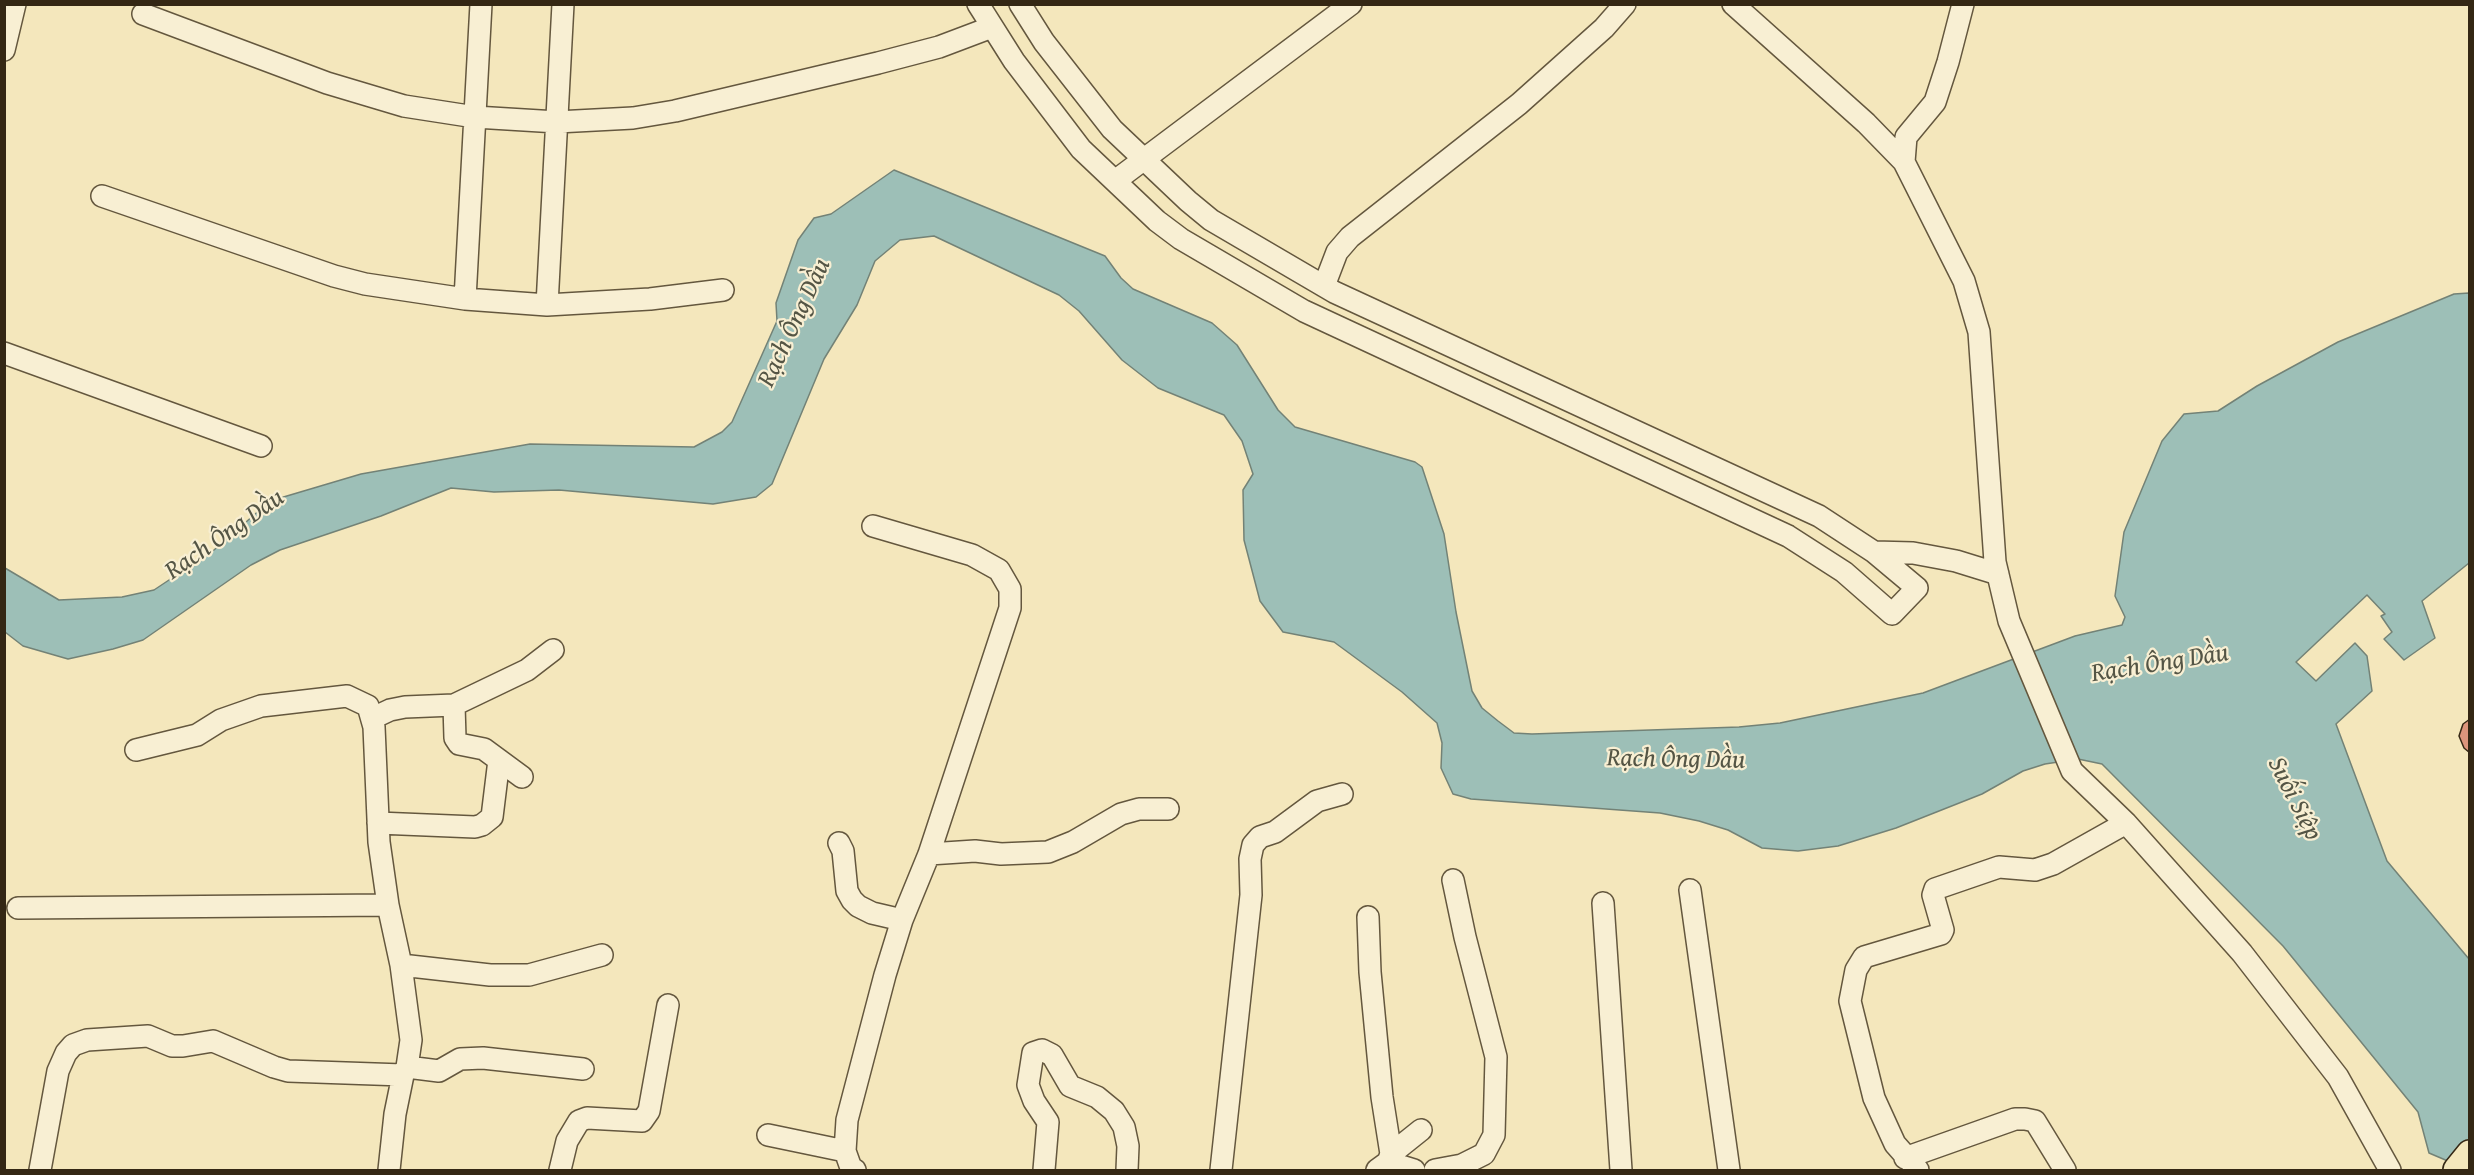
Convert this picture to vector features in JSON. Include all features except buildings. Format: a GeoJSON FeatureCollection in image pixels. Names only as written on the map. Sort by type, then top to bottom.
{"type":"FeatureCollection","features":[{"type":"Feature","properties":{"kind":"main road"},"geometry":{"type":"LineString","coordinates":[[2457,1170],[2469,1154]]}},
{"type":"Feature","properties":{"kind":"street"},"geometry":{"type":"LineString","coordinates":[[4,50],[15,4]]}},
{"type":"Feature","properties":{"kind":"street"},"geometry":{"type":"LineString","coordinates":[[465,299],[481,4]]}},
{"type":"Feature","properties":{"kind":"street"},"geometry":{"type":"LineString","coordinates":[[547,305],[563,4]]}},
{"type":"Feature","properties":{"kind":"street"},"geometry":{"type":"LineString","coordinates":[[978,4],[1014,61],[1076,141],[1115,181],[1168,230],[1181,239],[1304,312],[1788,536],[1844,572],[1892,614],[1917,588],[1874,552],[1819,516],[1324,286],[1211,220],[1143,159],[1106,122],[1044,42],[1023,5]]}},
{"type":"Feature","properties":{"kind":"street"},"geometry":{"type":"LineString","coordinates":[[1115,181],[1351,4]]}},
{"type":"Feature","properties":{"kind":"street"},"geometry":{"type":"LineString","coordinates":[[1324,286],[1337,252],[1350,237],[1519,104],[1604,28],[1625,4]]}},
{"type":"Feature","properties":{"kind":"street"},"geometry":{"type":"LineString","coordinates":[[1733,4],[1866,123],[1904,162],[1964,281],[1980,332],[1995,562],[2009,621],[2072,771],[2126,823],[2242,953],[2338,1077],[2390,1170]]}},
{"type":"Feature","properties":{"kind":"street"},"geometry":{"type":"LineString","coordinates":[[1904,162],[1906,137],[1935,102],[1963,4]]}},
{"type":"Feature","properties":{"kind":"street"},"geometry":{"type":"LineString","coordinates":[[143,14],[327,83],[404,106],[475,117],[557,122],[633,118],[675,111],[939,47],[992,27]]}},
{"type":"Feature","properties":{"kind":"street"},"geometry":{"type":"LineString","coordinates":[[102,196],[334,276],[365,284],[465,299],[547,305],[620,302],[723,290]]}},
{"type":"Feature","properties":{"kind":"street"},"geometry":{"type":"LineString","coordinates":[[4,353],[261,446]]}},
{"type":"Feature","properties":{"kind":"street"},"geometry":{"type":"LineString","coordinates":[[1725,507],[1735,478]]}},
{"type":"Feature","properties":{"kind":"street"},"geometry":{"type":"LineString","coordinates":[[855,1170],[851,1168],[845,1151],[848,1120],[902,920],[929,854],[1010,608],[1010,589],[999,570],[972,555],[873,526]]}},
{"type":"Feature","properties":{"kind":"street"},"geometry":{"type":"LineString","coordinates":[[1874,552],[1913,553],[1956,561],[1998,574]]}},
{"type":"Feature","properties":{"kind":"street"},"geometry":{"type":"LineString","coordinates":[[373,718],[405,706],[454,705],[527,670],[553,650]]}},
{"type":"Feature","properties":{"kind":"street"},"geometry":{"type":"LineString","coordinates":[[136,750],[197,735],[221,720],[261,706],[347,696],[368,706],[373,718],[378,823],[388,905],[402,965],[411,1040],[395,1114],[389,1170]]}},
{"type":"Feature","properties":{"kind":"street"},"geometry":{"type":"LineString","coordinates":[[454,705],[455,738],[459,744],[484,749],[522,777]]}},
{"type":"Feature","properties":{"kind":"street"},"geometry":{"type":"LineString","coordinates":[[378,823],[475,827],[482,825],[492,817],[499,760]]}},
{"type":"Feature","properties":{"kind":"street"},"geometry":{"type":"LineString","coordinates":[[1221,1170],[1251,895],[1250,859],[1253,845],[1260,837],[1275,832],[1317,801],[1342,794]]}},
{"type":"Feature","properties":{"kind":"street"},"geometry":{"type":"LineString","coordinates":[[929,854],[975,851],[1001,854],[1048,852],[1073,842],[1121,814],[1139,809],[1168,809]]}},
{"type":"Feature","properties":{"kind":"street"},"geometry":{"type":"LineString","coordinates":[[2065,1170],[2035,1121],[2025,1119],[2015,1119],[1912,1164],[1895,1144],[1874,1098],[1850,1001],[1852,981],[1864,957],[1941,934],[1943,930],[1933,895],[1935,889],[1999,867],[2035,870],[2053,864],[2126,823]]}},
{"type":"Feature","properties":{"kind":"street"},"geometry":{"type":"LineString","coordinates":[[839,843],[843,851],[847,891],[852,900],[872,913],[902,920]]}},
{"type":"Feature","properties":{"kind":"street"},"geometry":{"type":"LineString","coordinates":[[1436,1170],[1462,1165],[1484,1154],[1494,1136],[1496,1057],[1453,880]]}},
{"type":"Feature","properties":{"kind":"street"},"geometry":{"type":"LineString","coordinates":[[1690,890],[1729,1170]]}},
{"type":"Feature","properties":{"kind":"street"},"geometry":{"type":"LineString","coordinates":[[1603,903],[1621,1170]]}},
{"type":"Feature","properties":{"kind":"street"},"geometry":{"type":"LineString","coordinates":[[18,908],[388,905]]}},
{"type":"Feature","properties":{"kind":"street"},"geometry":{"type":"LineString","coordinates":[[1368,917],[1370,972],[1386,1162]]}},
{"type":"Feature","properties":{"kind":"street"},"geometry":{"type":"LineString","coordinates":[[402,965],[490,975],[529,975],[602,955]]}},
{"type":"Feature","properties":{"kind":"street"},"geometry":{"type":"LineString","coordinates":[[560,1170],[567,1141],[579,1121],[587,1118],[642,1121],[650,1111],[668,1005]]}},
{"type":"Feature","properties":{"kind":"street"},"geometry":{"type":"LineString","coordinates":[[40,1170],[58,1071],[66,1053],[73,1045],[87,1040],[148,1036],[172,1046],[213,1041],[288,1071],[439,1071],[460,1059],[483,1058],[583,1069]]}},
{"type":"Feature","properties":{"kind":"street"},"geometry":{"type":"LineString","coordinates":[[1044,1170],[1048,1122],[1034,1101],[1028,1085],[1033,1053],[1041,1050],[1052,1055],[1070,1086],[1097,1097],[1114,1111],[1124,1127],[1127,1170]]}},
{"type":"Feature","properties":{"kind":"street"},"geometry":{"type":"LineString","coordinates":[[1386,1162],[1421,1130]]}},
{"type":"Feature","properties":{"kind":"street"},"geometry":{"type":"LineString","coordinates":[[768,1135],[845,1151]]}},
{"type":"Feature","properties":{"kind":"street"},"geometry":{"type":"LineString","coordinates":[[1386,1162],[1414,1170]]}},
{"type":"Feature","properties":{"kind":"water"},"geometry":{"type":"Polygon","coordinates":[[[894,170],[1105,256],[1121,278],[1133,289],[1212,323],[1237,345],[1278,410],[1295,427],[1415,462],[1422,467],[1444,534],[1456,612],[1472,691],[1482,708],[1514,733],[1739,727],[1780,723],[1923,693],[2075,636],[2122,625],[2125,617],[2115,596],[2124,532],[2162,441],[2184,414],[2218,411],[2257,386],[2338,342],[2454,294],[2469,293],[2469,563],[2422,601],[2435,638],[2404,660],[2384,639],[2392,632],[2381,616],[2385,614],[2367,595],[2296,662],[2316,681],[2355,643],[2367,656],[2372,691],[2336,724],[2387,861],[2469,959],[2469,1170],[2429,1153],[2418,1112],[2283,946],[2102,764],[2078,759],[2045,764],[2023,771],[1982,794],[1896,828],[1838,846],[1798,851],[1762,848],[1728,830],[1660,813],[1471,799],[1453,794],[1441,768],[1442,743],[1437,723],[1402,692],[1334,642],[1283,632],[1260,601],[1244,540],[1243,490],[1253,474],[1242,441],[1224,415],[1158,388],[1122,360],[1079,311],[1059,295],[934,236],[900,240],[875,261],[857,305],[824,359],[772,484],[756,497],[713,504],[559,490],[494,492],[451,488],[381,516],[280,550],[251,565],[143,640],[68,659],[23,646],[5,632],[5,568],[59,600],[122,597],[154,590],[214,550],[270,501],[361,474],[530,444],[694,447],[722,432],[732,422],[777,321],[776,303],[798,240],[814,218],[831,214],[894,170]]]}},
{"type":"Feature","properties":{"kind":"water label","name":"Rạch Ông Dầu"},"geometry":{"type":"Point","coordinates":[795,323]}},
{"type":"Feature","properties":{"kind":"water label","name":"Rạch Ông Dầu"},"geometry":{"type":"Point","coordinates":[225,535]}},
{"type":"Feature","properties":{"kind":"water label","name":"Rạch Ông Dầu"},"geometry":{"type":"Point","coordinates":[2160,664]}},
{"type":"Feature","properties":{"kind":"water label","name":"Rạch Ông Dầu"},"geometry":{"type":"Point","coordinates":[1676,760]}},
{"type":"Feature","properties":{"kind":"water label","name":"Suối Siệp"},"geometry":{"type":"Point","coordinates":[2294,799]}}]}
